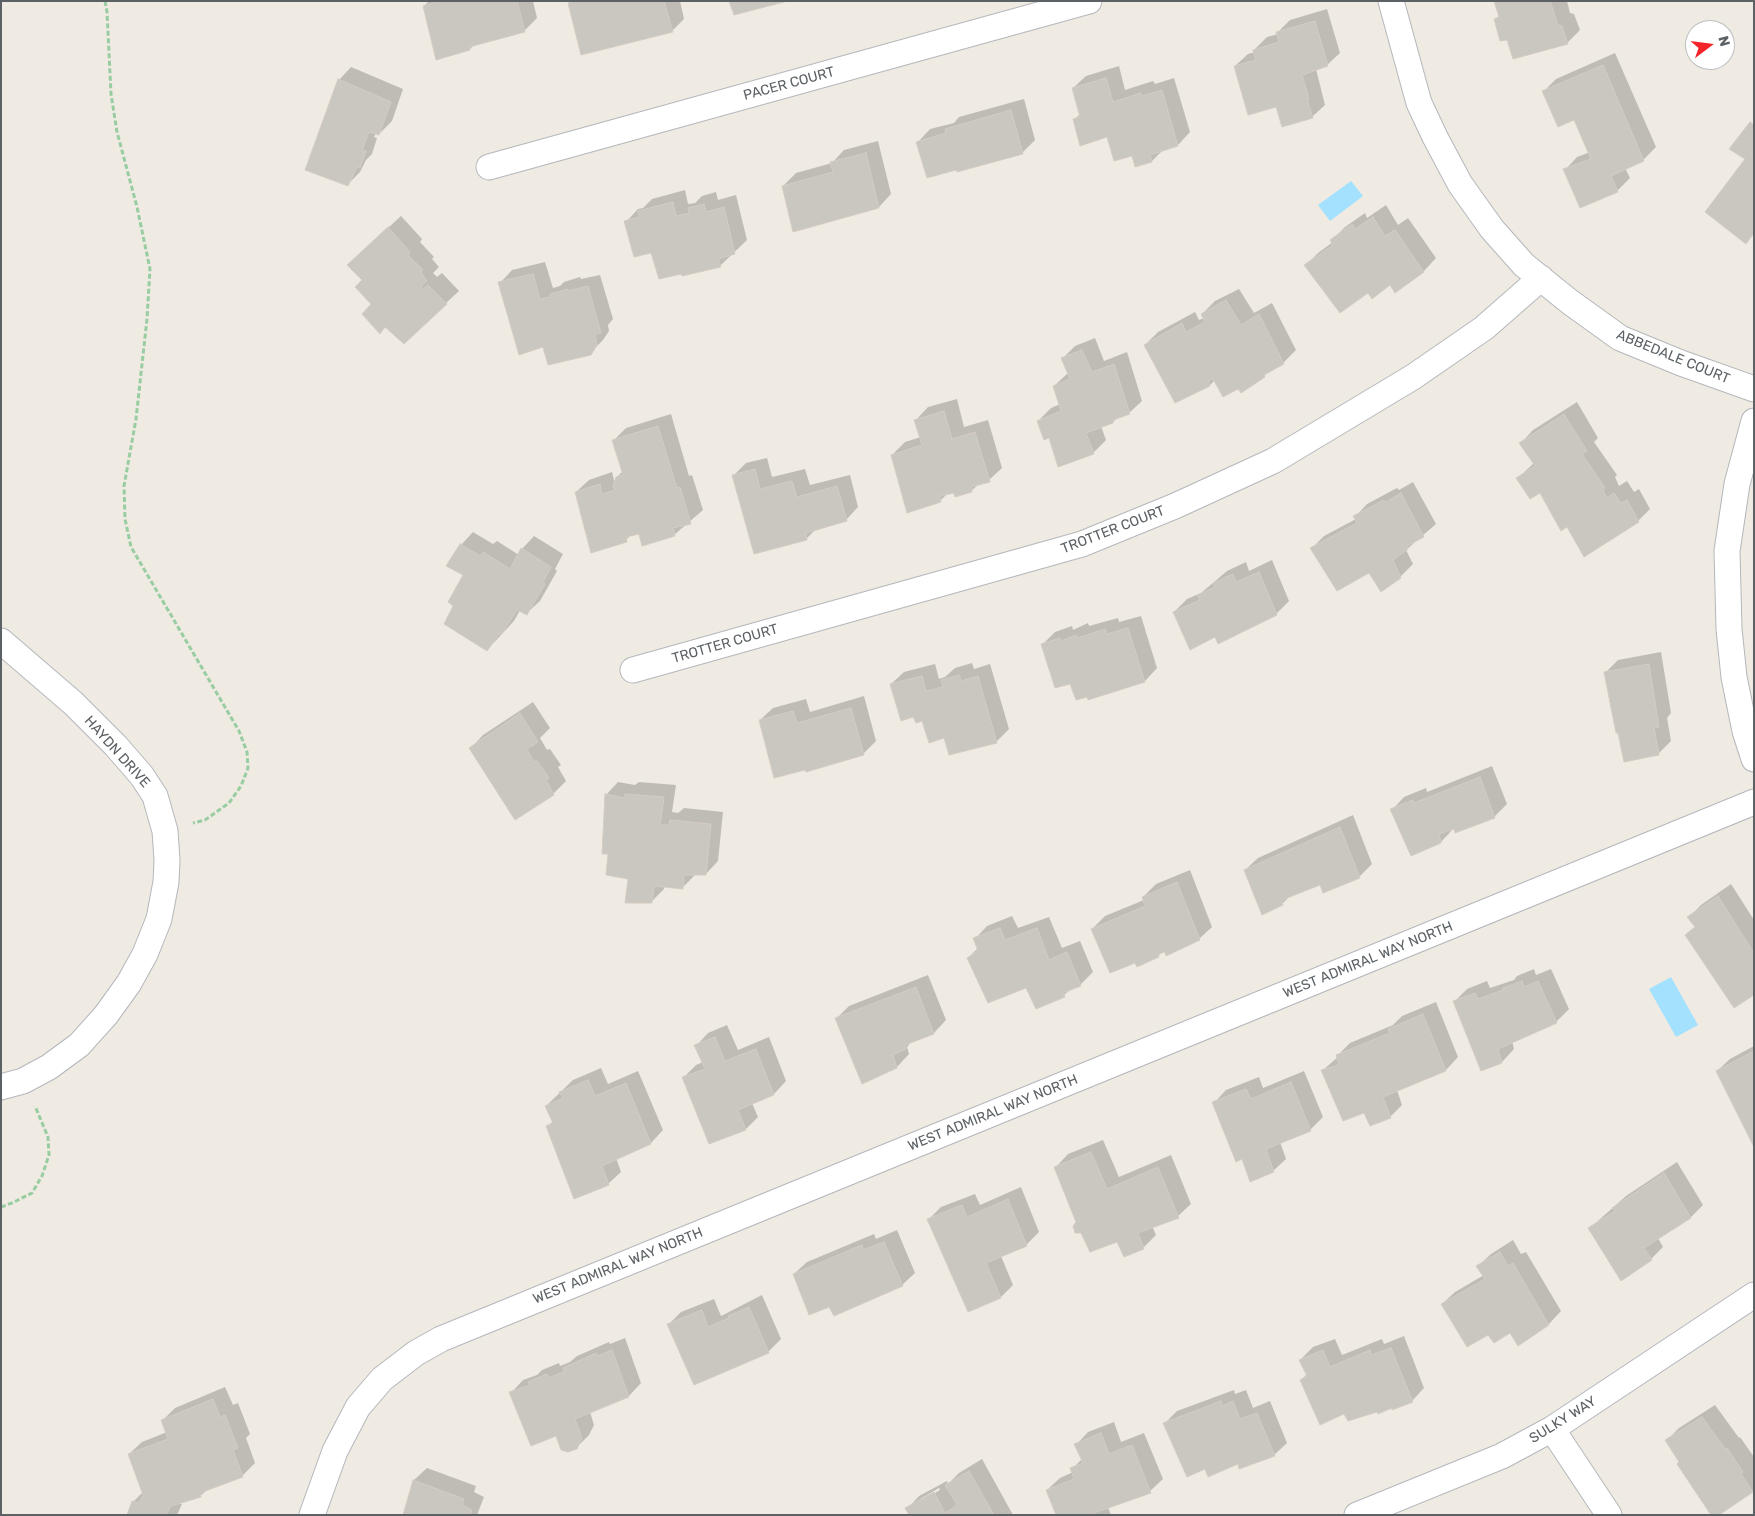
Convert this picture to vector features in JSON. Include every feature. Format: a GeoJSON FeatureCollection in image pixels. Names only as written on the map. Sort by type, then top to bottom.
{"type":"FeatureCollection","features":[{"type":"Feature","properties":{"kind":"street","name":"PACER COURT"},"geometry":{"type":"LineString","coordinates":[[489,168],[1089,1]]}},
{"type":"Feature","properties":{"kind":"street","name":"ABBEDALE COURT"},"geometry":{"type":"LineString","coordinates":[[1391,1],[1419,103],[1434,137],[1460,184],[1492,229],[1524,265],[1570,302],[1620,338],[1754,390]]}},
{"type":"Feature","properties":{"kind":"street","name":"TROTTER COURT"},"geometry":{"type":"LineString","coordinates":[[634,670],[1082,544],[1175,506],[1273,461],[1413,377],[1484,328],[1541,278]]}},
{"type":"Feature","properties":{"kind":"street"},"geometry":{"type":"LineString","coordinates":[[1754,421],[1737,484],[1727,551],[1729,629],[1734,677],[1745,731],[1754,759]]}},
{"type":"Feature","properties":{"kind":"street","name":"HAYDN DRIVE"},"geometry":{"type":"LineString","coordinates":[[1,641],[73,704],[116,746],[142,776],[155,796],[165,831],[166,882],[159,919],[145,954],[129,983],[106,1015],[79,1044],[50,1066],[12,1084]]}},
{"type":"Feature","properties":{"kind":"street","name":"WEST ADMIRAL WAY NORTH"},"geometry":{"type":"LineString","coordinates":[[312,1515],[335,1451],[358,1407],[382,1379],[416,1353],[441,1339],[1754,802]]}},
{"type":"Feature","properties":{"kind":"street","name":"SULKY WAY"},"geometry":{"type":"LineString","coordinates":[[1357,1515],[1502,1456],[1552,1428],[1754,1295]]}},
{"type":"Feature","properties":{"kind":"street"},"geometry":{"type":"LineString","coordinates":[[1552,1428],[1609,1515]]}},
{"type":"Feature","properties":{"kind":"path"},"geometry":{"type":"LineString","coordinates":[[105,1],[111,94],[115,122],[150,269],[147,319],[137,410],[124,486],[126,520],[131,547],[239,731],[247,752],[248,768],[241,786],[229,803],[205,820],[165,831]]}},
{"type":"Feature","properties":{"kind":"path"},"geometry":{"type":"LineString","coordinates":[[1,1207],[32,1193],[42,1176],[49,1155],[48,1137],[12,1084]]}},
{"type":"Feature","properties":{"kind":"water"},"geometry":{"type":"Polygon","coordinates":[[[1351,181],[1363,196],[1330,221],[1318,205],[1351,181]]]}},
{"type":"Feature","properties":{"kind":"water"},"geometry":{"type":"Polygon","coordinates":[[[1671,977],[1698,1025],[1676,1037],[1649,989],[1671,977]]]}},
{"type":"Feature","properties":{"kind":"building"},"geometry":{"type":"Polygon","coordinates":[[[439,1],[517,1],[525,32],[469,47],[470,50],[436,60],[423,6],[439,1]]]}},
{"type":"Feature","properties":{"kind":"building"},"geometry":{"type":"Polygon","coordinates":[[[575,1],[664,1],[673,32],[581,55],[568,3],[575,1]]]}},
{"type":"Feature","properties":{"kind":"building"},"geometry":{"type":"Polygon","coordinates":[[[729,1],[788,1],[734,15],[729,1]]]}},
{"type":"Feature","properties":{"kind":"building"},"geometry":{"type":"Polygon","coordinates":[[[1494,1],[1550,1],[1558,25],[1562,26],[1568,44],[1513,59],[1507,40],[1500,41],[1494,19],[1499,17],[1494,1]]]}},
{"type":"Feature","properties":{"kind":"building"},"geometry":{"type":"Polygon","coordinates":[[[1315,21],[1328,66],[1302,75],[1313,118],[1282,127],[1276,107],[1248,115],[1234,66],[1256,60],[1253,50],[1279,42],[1276,32],[1315,21]]]}},
{"type":"Feature","properties":{"kind":"building"},"geometry":{"type":"Polygon","coordinates":[[[1603,65],[1644,161],[1611,176],[1618,192],[1580,208],[1563,169],[1591,159],[1574,120],[1558,127],[1542,91],[1603,65]]]}},
{"type":"Feature","properties":{"kind":"building"},"geometry":{"type":"Polygon","coordinates":[[[1106,78],[1113,102],[1141,93],[1142,96],[1162,90],[1178,146],[1150,155],[1152,162],[1135,167],[1132,156],[1114,161],[1107,137],[1080,146],[1073,119],[1080,117],[1072,88],[1106,78]]]}},
{"type":"Feature","properties":{"kind":"building"},"geometry":{"type":"Polygon","coordinates":[[[338,79],[391,102],[379,135],[369,132],[362,150],[366,151],[360,168],[357,167],[348,186],[305,170],[338,79]]]}},
{"type":"Feature","properties":{"kind":"building"},"geometry":{"type":"Polygon","coordinates":[[[1011,110],[1023,154],[927,178],[916,142],[946,133],[945,129],[1011,110]]]}},
{"type":"Feature","properties":{"kind":"building"},"geometry":{"type":"Polygon","coordinates":[[[1750,122],[1754,125],[1754,233],[1746,244],[1705,212],[1745,159],[1729,149],[1750,122]]]}},
{"type":"Feature","properties":{"kind":"building"},"geometry":{"type":"Polygon","coordinates":[[[866,153],[879,208],[793,232],[782,186],[833,172],[830,162],[866,153]]]}},
{"type":"Feature","properties":{"kind":"building"},"geometry":{"type":"Polygon","coordinates":[[[673,202],[676,216],[689,213],[688,208],[704,204],[706,212],[724,207],[735,254],[718,259],[721,267],[659,279],[651,253],[634,257],[624,221],[639,217],[638,211],[673,202]]]}},
{"type":"Feature","properties":{"kind":"building"},"geometry":{"type":"Polygon","coordinates":[[[1373,217],[1385,236],[1395,230],[1424,272],[1395,293],[1390,285],[1372,299],[1368,293],[1340,313],[1304,265],[1333,245],[1330,240],[1352,224],[1355,229],[1373,217]]]}},
{"type":"Feature","properties":{"kind":"building"},"geometry":{"type":"Polygon","coordinates":[[[388,227],[410,252],[408,255],[423,270],[421,272],[427,281],[421,286],[423,289],[428,285],[447,304],[404,344],[385,327],[380,334],[362,314],[371,304],[355,287],[362,280],[347,265],[388,227]]]}},
{"type":"Feature","properties":{"kind":"building"},"geometry":{"type":"Polygon","coordinates":[[[533,274],[540,299],[551,297],[550,294],[568,289],[568,291],[588,286],[601,333],[595,334],[597,345],[591,355],[548,365],[543,347],[519,355],[498,282],[533,274]]]}},
{"type":"Feature","properties":{"kind":"building"},"geometry":{"type":"Polygon","coordinates":[[[1226,300],[1241,325],[1259,314],[1284,364],[1264,375],[1265,377],[1241,393],[1238,389],[1223,397],[1213,379],[1208,381],[1210,386],[1175,403],[1144,345],[1182,323],[1186,332],[1205,322],[1201,314],[1226,300]]]}},
{"type":"Feature","properties":{"kind":"building"},"geometry":{"type":"Polygon","coordinates":[[[1082,350],[1092,372],[1114,364],[1130,414],[1113,420],[1113,423],[1086,433],[1094,454],[1058,467],[1049,438],[1044,440],[1037,421],[1061,411],[1053,386],[1070,379],[1061,358],[1082,350]]]}},
{"type":"Feature","properties":{"kind":"building"},"geometry":{"type":"Polygon","coordinates":[[[944,411],[952,439],[975,432],[990,482],[971,487],[972,492],[955,497],[954,493],[940,496],[941,502],[907,513],[891,455],[922,445],[914,420],[944,411]]]}},
{"type":"Feature","properties":{"kind":"building"},"geometry":{"type":"Polygon","coordinates":[[[1564,414],[1587,451],[1582,454],[1605,488],[1603,490],[1607,498],[1614,493],[1621,503],[1627,500],[1639,522],[1584,557],[1567,527],[1561,531],[1540,493],[1530,499],[1516,478],[1535,466],[1519,443],[1564,414]]]}},
{"type":"Feature","properties":{"kind":"building"},"geometry":{"type":"Polygon","coordinates":[[[658,426],[677,488],[680,487],[691,524],[673,528],[675,536],[642,546],[639,534],[626,537],[627,542],[591,553],[575,492],[600,484],[602,494],[615,490],[613,486],[616,477],[623,475],[612,440],[658,426]]]}},
{"type":"Feature","properties":{"kind":"building"},"geometry":{"type":"Polygon","coordinates":[[[755,469],[760,489],[792,481],[797,497],[837,486],[847,521],[806,533],[807,540],[754,554],[732,475],[755,469]]]}},
{"type":"Feature","properties":{"kind":"building"},"geometry":{"type":"Polygon","coordinates":[[[1401,493],[1424,537],[1407,546],[1408,549],[1393,560],[1401,578],[1381,592],[1369,573],[1337,591],[1310,548],[1357,523],[1353,516],[1384,500],[1386,502],[1401,493]]]}},
{"type":"Feature","properties":{"kind":"building"},"geometry":{"type":"Polygon","coordinates":[[[460,544],[480,556],[483,552],[510,569],[521,548],[551,567],[543,582],[545,584],[527,615],[517,610],[501,635],[499,634],[487,651],[444,624],[453,606],[448,602],[463,575],[446,566],[460,544]]]}},
{"type":"Feature","properties":{"kind":"building"},"geometry":{"type":"Polygon","coordinates":[[[1259,572],[1277,615],[1218,644],[1215,637],[1190,650],[1173,612],[1200,600],[1197,595],[1215,587],[1213,583],[1233,574],[1236,582],[1259,572]]]}},
{"type":"Feature","properties":{"kind":"building"},"geometry":{"type":"Polygon","coordinates":[[[1128,628],[1145,682],[1088,700],[1087,697],[1076,700],[1070,684],[1055,688],[1041,644],[1060,638],[1061,641],[1076,635],[1077,638],[1105,629],[1107,634],[1128,628]]]}},
{"type":"Feature","properties":{"kind":"building"},"geometry":{"type":"Polygon","coordinates":[[[1649,664],[1659,727],[1654,728],[1659,755],[1624,762],[1618,733],[1616,733],[1604,672],[1649,664]]]}},
{"type":"Feature","properties":{"kind":"building"},"geometry":{"type":"Polygon","coordinates":[[[959,675],[961,681],[978,676],[997,743],[949,755],[944,738],[929,743],[922,721],[916,723],[913,717],[901,721],[890,684],[922,676],[926,691],[943,687],[941,680],[959,675]]]}},
{"type":"Feature","properties":{"kind":"building"},"geometry":{"type":"Polygon","coordinates":[[[851,708],[864,755],[806,772],[805,770],[774,778],[759,720],[793,711],[797,723],[851,708]]]}},
{"type":"Feature","properties":{"kind":"building"},"geometry":{"type":"Polygon","coordinates":[[[520,713],[538,742],[527,749],[534,762],[537,761],[549,778],[546,780],[554,795],[515,820],[469,748],[520,713]]]}},
{"type":"Feature","properties":{"kind":"building"},"geometry":{"type":"Polygon","coordinates":[[[1480,777],[1495,818],[1455,833],[1454,829],[1439,834],[1441,843],[1411,856],[1390,809],[1413,800],[1414,803],[1480,777]]]}},
{"type":"Feature","properties":{"kind":"building"},"geometry":{"type":"Polygon","coordinates":[[[605,794],[624,798],[625,794],[664,797],[660,825],[669,825],[670,820],[711,824],[706,875],[684,875],[683,889],[654,886],[652,903],[625,903],[628,879],[606,875],[608,854],[602,854],[605,794]]]}},
{"type":"Feature","properties":{"kind":"building"},"geometry":{"type":"Polygon","coordinates":[[[1340,827],[1360,878],[1323,893],[1320,885],[1282,900],[1283,905],[1262,915],[1244,870],[1340,827]]]}},
{"type":"Feature","properties":{"kind":"building"},"geometry":{"type":"Polygon","coordinates":[[[1177,882],[1200,940],[1166,956],[1165,952],[1158,954],[1159,957],[1137,967],[1135,963],[1110,973],[1091,929],[1145,906],[1142,897],[1177,882]]]}},
{"type":"Feature","properties":{"kind":"building"},"geometry":{"type":"Polygon","coordinates":[[[1718,896],[1754,953],[1754,995],[1734,1008],[1685,935],[1695,927],[1687,917],[1718,896]]]}},
{"type":"Feature","properties":{"kind":"building"},"geometry":{"type":"Polygon","coordinates":[[[1000,928],[1005,940],[1037,928],[1049,960],[1067,952],[1081,986],[1063,993],[1065,997],[1036,1009],[1026,988],[988,1003],[967,958],[978,951],[973,938],[1000,928]]]}},
{"type":"Feature","properties":{"kind":"building"},"geometry":{"type":"Polygon","coordinates":[[[1522,981],[1524,987],[1538,981],[1557,1023],[1498,1049],[1502,1063],[1481,1071],[1453,1001],[1475,993],[1478,999],[1522,981]]]}},
{"type":"Feature","properties":{"kind":"building"},"geometry":{"type":"Polygon","coordinates":[[[916,987],[934,1034],[905,1045],[906,1049],[893,1055],[897,1068],[862,1084],[835,1018],[916,987]]]}},
{"type":"Feature","properties":{"kind":"building"},"geometry":{"type":"Polygon","coordinates":[[[1423,1014],[1446,1071],[1383,1097],[1391,1118],[1370,1126],[1364,1113],[1343,1121],[1321,1070],[1339,1065],[1336,1055],[1390,1033],[1388,1029],[1423,1014]]]}},
{"type":"Feature","properties":{"kind":"building"},"geometry":{"type":"Polygon","coordinates":[[[715,1037],[725,1061],[756,1049],[774,1095],[738,1110],[746,1130],[709,1144],[682,1077],[705,1069],[694,1045],[715,1037]]]}},
{"type":"Feature","properties":{"kind":"building"},"geometry":{"type":"Polygon","coordinates":[[[1754,1051],[1754,1147],[1716,1071],[1754,1051]]]}},
{"type":"Feature","properties":{"kind":"building"},"geometry":{"type":"Polygon","coordinates":[[[588,1080],[595,1096],[626,1083],[651,1144],[602,1166],[609,1185],[574,1199],[546,1126],[553,1123],[545,1106],[563,1098],[559,1092],[588,1080]]]}},
{"type":"Feature","properties":{"kind":"building"},"geometry":{"type":"Polygon","coordinates":[[[1291,1082],[1311,1131],[1266,1149],[1274,1172],[1250,1182],[1242,1159],[1236,1162],[1212,1102],[1246,1089],[1251,1099],[1291,1082]]]}},
{"type":"Feature","properties":{"kind":"building"},"geometry":{"type":"Polygon","coordinates":[[[1091,1152],[1107,1189],[1158,1167],[1179,1218],[1138,1233],[1144,1249],[1124,1257],[1117,1242],[1090,1252],[1081,1233],[1075,1233],[1073,1226],[1076,1222],[1054,1167],[1091,1152]]]}},
{"type":"Feature","properties":{"kind":"building"},"geometry":{"type":"Polygon","coordinates":[[[1664,1173],[1691,1218],[1644,1248],[1652,1260],[1621,1281],[1588,1228],[1615,1211],[1612,1208],[1664,1173]]]}},
{"type":"Feature","properties":{"kind":"building"},"geometry":{"type":"Polygon","coordinates":[[[1008,1199],[1027,1246],[986,1263],[1001,1298],[968,1312],[927,1219],[962,1205],[967,1217],[1008,1199]]]}},
{"type":"Feature","properties":{"kind":"building"},"geometry":{"type":"Polygon","coordinates":[[[884,1242],[903,1286],[834,1316],[829,1307],[809,1315],[793,1274],[862,1245],[863,1250],[884,1242]]]}},
{"type":"Feature","properties":{"kind":"building"},"geometry":{"type":"Polygon","coordinates":[[[1500,1252],[1508,1266],[1513,1263],[1549,1325],[1518,1346],[1510,1333],[1494,1343],[1488,1335],[1467,1347],[1441,1304],[1485,1279],[1476,1266],[1500,1252]]]}},
{"type":"Feature","properties":{"kind":"building"},"geometry":{"type":"Polygon","coordinates":[[[749,1307],[769,1353],[694,1385],[667,1324],[702,1310],[708,1327],[749,1307]]]}},
{"type":"Feature","properties":{"kind":"building"},"geometry":{"type":"Polygon","coordinates":[[[1391,1348],[1413,1402],[1392,1410],[1392,1408],[1378,1414],[1377,1412],[1348,1421],[1344,1414],[1320,1425],[1300,1380],[1307,1376],[1299,1360],[1323,1350],[1330,1367],[1370,1350],[1371,1355],[1391,1348]]]}},
{"type":"Feature","properties":{"kind":"building"},"geometry":{"type":"Polygon","coordinates":[[[612,1350],[629,1397],[575,1419],[582,1438],[577,1449],[568,1452],[561,1450],[556,1436],[531,1446],[509,1392],[530,1385],[528,1382],[547,1374],[548,1378],[564,1372],[563,1368],[596,1353],[598,1356],[612,1350]]]}},
{"type":"Feature","properties":{"kind":"building"},"geometry":{"type":"Polygon","coordinates":[[[213,1399],[220,1417],[225,1415],[238,1448],[233,1450],[243,1477],[200,1493],[201,1497],[171,1506],[166,1515],[127,1515],[132,1501],[139,1503],[143,1495],[128,1454],[168,1439],[161,1420],[213,1399]]]}},
{"type":"Feature","properties":{"kind":"building"},"geometry":{"type":"Polygon","coordinates":[[[1221,1401],[1222,1406],[1233,1401],[1240,1419],[1257,1413],[1275,1456],[1239,1469],[1238,1464],[1208,1477],[1205,1469],[1187,1477],[1163,1423],[1221,1401]]]}},
{"type":"Feature","properties":{"kind":"building"},"geometry":{"type":"Polygon","coordinates":[[[1702,1417],[1726,1450],[1727,1448],[1743,1472],[1741,1474],[1753,1492],[1719,1515],[1711,1515],[1677,1464],[1679,1462],[1665,1440],[1702,1417]]]}},
{"type":"Feature","properties":{"kind":"building"},"geometry":{"type":"Polygon","coordinates":[[[1101,1433],[1109,1454],[1132,1445],[1151,1493],[1094,1513],[1094,1515],[1056,1515],[1046,1490],[1074,1479],[1070,1468],[1083,1463],[1074,1444],[1101,1433]]]}},
{"type":"Feature","properties":{"kind":"building"},"geometry":{"type":"Polygon","coordinates":[[[969,1471],[994,1515],[909,1515],[905,1508],[934,1492],[945,1513],[957,1505],[945,1485],[969,1471]]]}},
{"type":"Feature","properties":{"kind":"building"},"geometry":{"type":"Polygon","coordinates":[[[413,1480],[464,1499],[462,1505],[472,1510],[470,1515],[403,1515],[413,1480]]]}}]}
